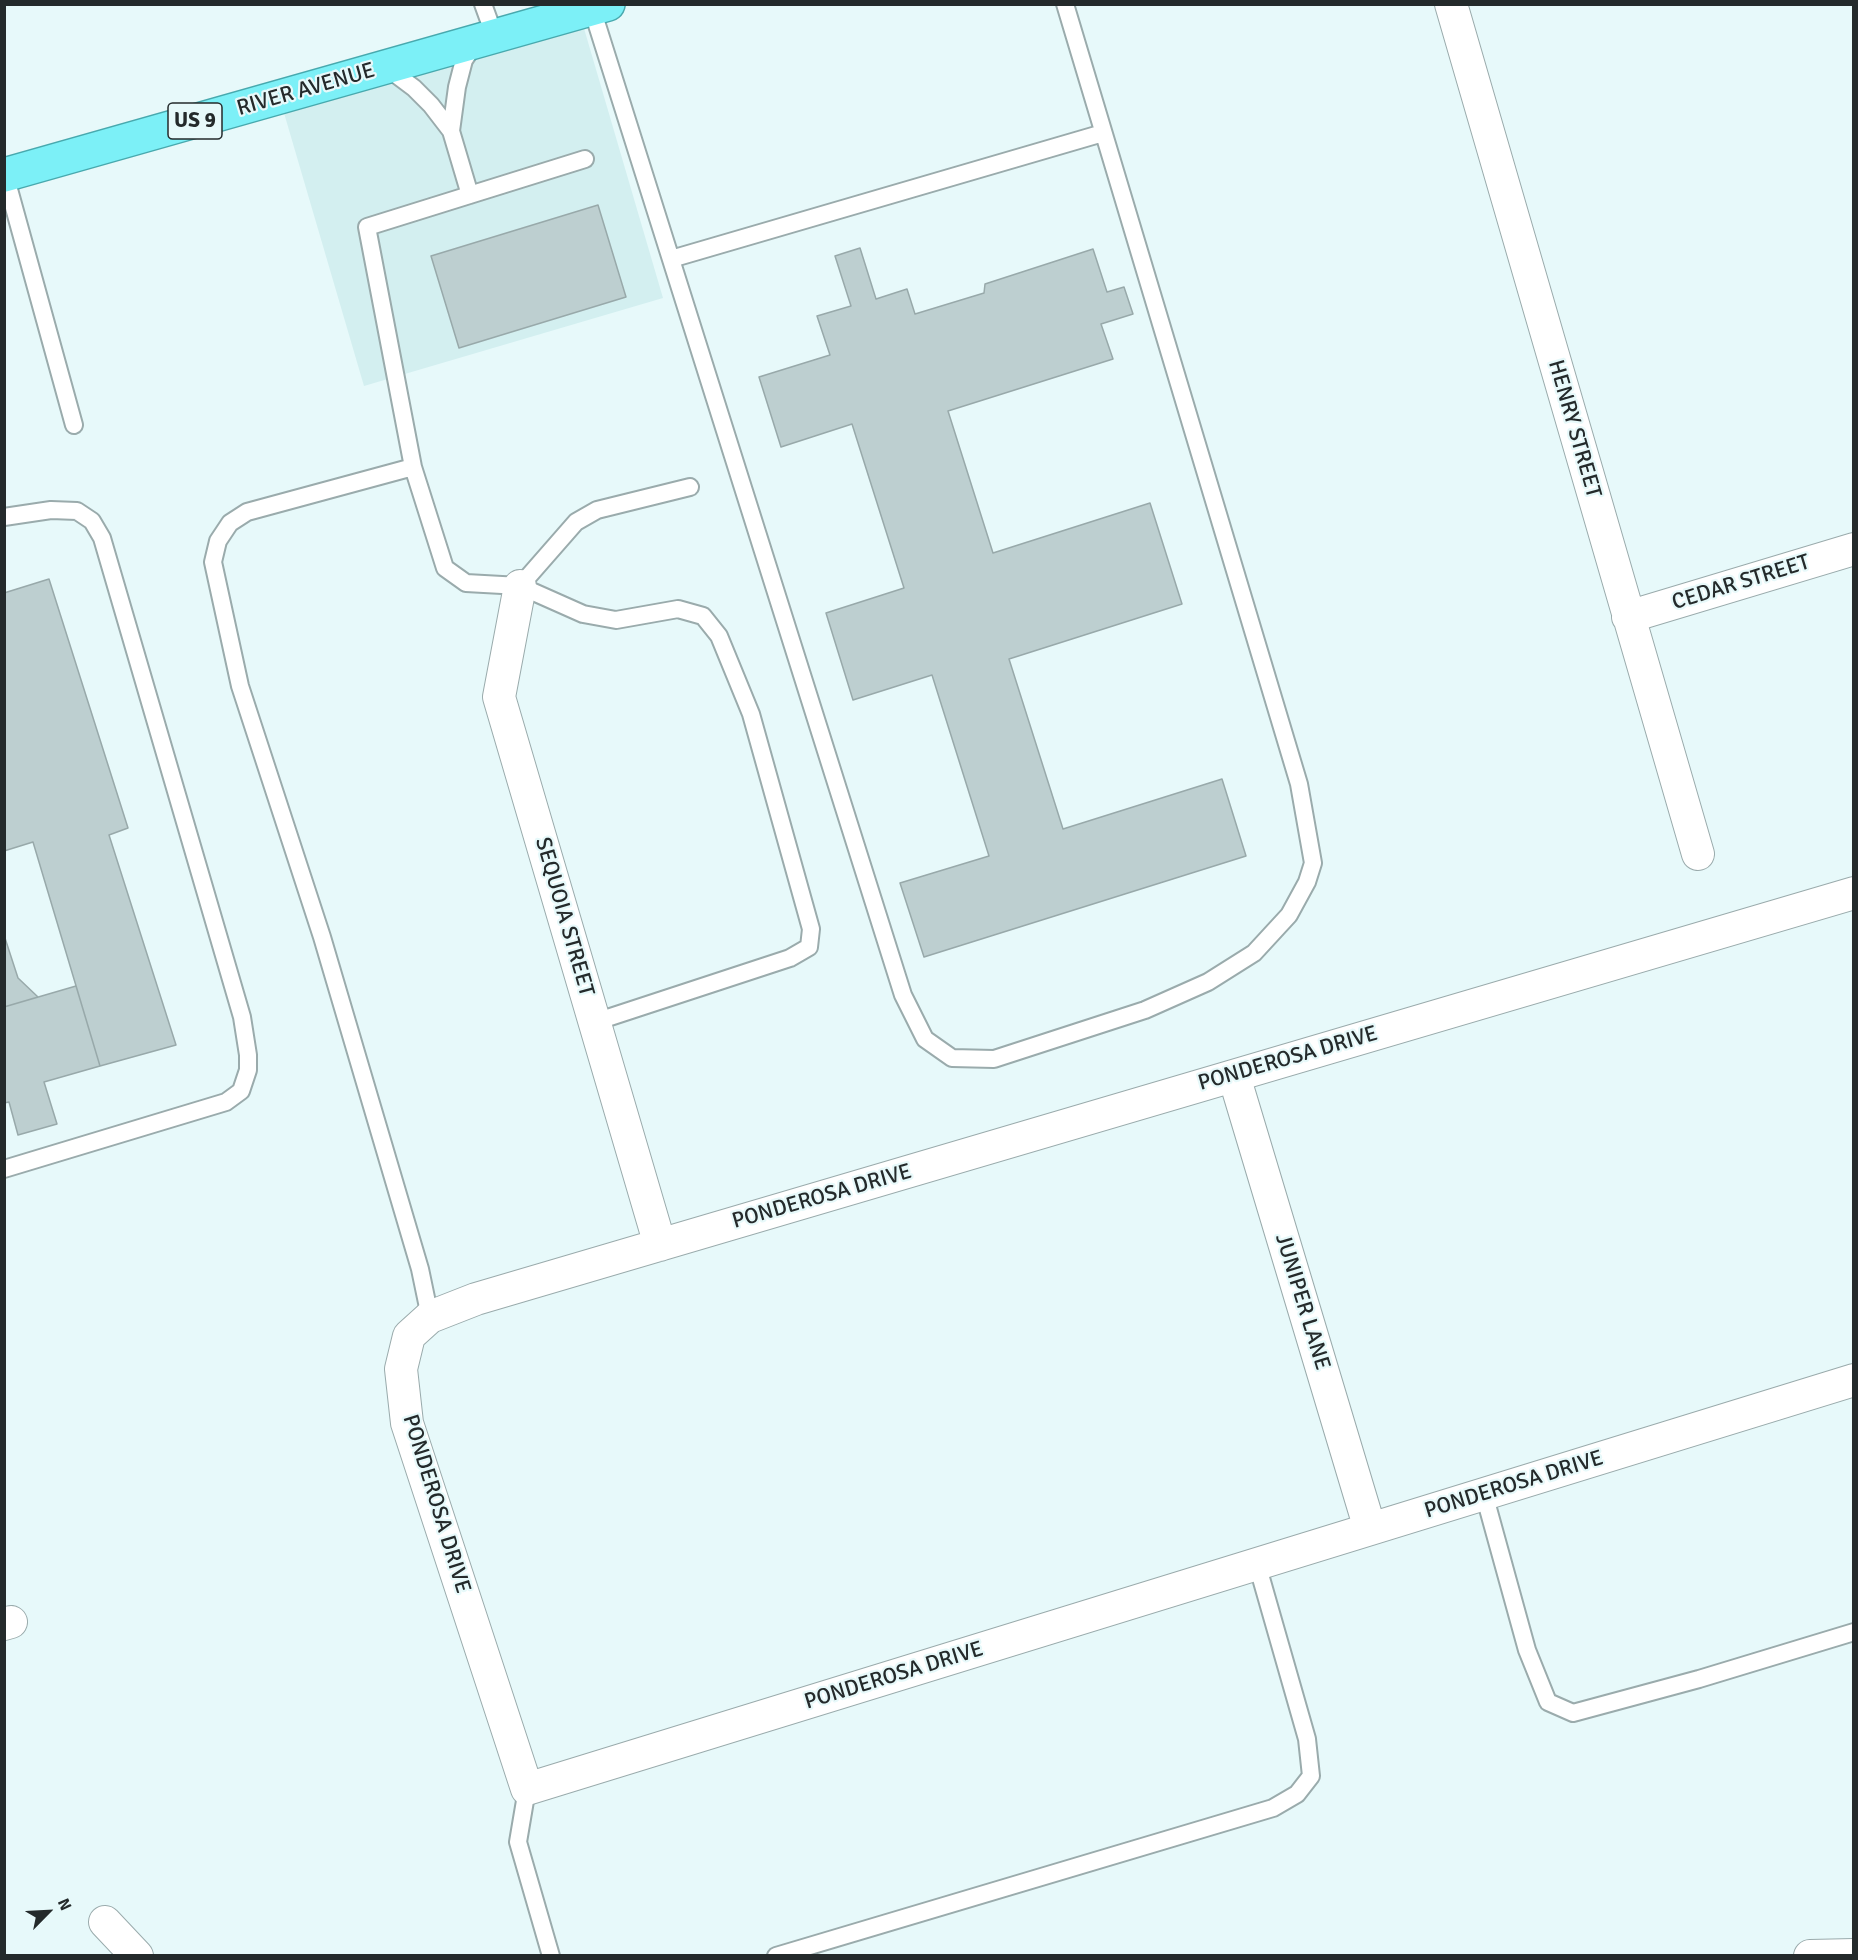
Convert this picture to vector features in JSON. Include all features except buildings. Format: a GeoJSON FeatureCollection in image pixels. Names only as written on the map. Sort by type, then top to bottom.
{"type":"FeatureCollection","features":[{"type":"Feature","properties":{"kind":"highway","name":"RIVER AVENUE"},"geometry":{"type":"LineString","coordinates":[[5,175],[600,7]]}},
{"type":"Feature","properties":{"kind":"street","name":"HENRY STREET"},"geometry":{"type":"LineString","coordinates":[[1451,4],[1698,854]]}},
{"type":"Feature","properties":{"kind":"street","name":"CEDAR STREET"},"geometry":{"type":"LineString","coordinates":[[1628,616],[1854,549]]}},
{"type":"Feature","properties":{"kind":"street","name":"SEQUOIA STREET"},"geometry":{"type":"LineString","coordinates":[[520,586],[499,697],[660,1245]]}},
{"type":"Feature","properties":{"kind":"street","name":"PONDEROSA DRIVE"},"geometry":{"type":"LineString","coordinates":[[1854,893],[476,1299],[430,1317],[409,1336],[401,1369],[407,1423],[527,1789],[1854,1380]]}},
{"type":"Feature","properties":{"kind":"street","name":"JUNIPER LANE"},"geometry":{"type":"LineString","coordinates":[[1234,1076],[1370,1529]]}},
{"type":"Feature","properties":{"kind":"street"},"geometry":{"type":"LineString","coordinates":[[105,1922],[137,1956]]}},
{"type":"Feature","properties":{"kind":"street"},"geometry":{"type":"LineString","coordinates":[[1810,1956],[1854,1955]]}},
{"type":"Feature","properties":{"kind":"lane"},"geometry":{"type":"LineString","coordinates":[[451,132],[464,60],[485,39],[483,4]]}},
{"type":"Feature","properties":{"kind":"lane"},"geometry":{"type":"LineString","coordinates":[[600,7],[670,259],[903,995],[925,1039],[952,1058],[994,1059],[1145,1010],[1208,982],[1254,952],[1289,915],[1307,882],[1313,863],[1299,784],[1065,4]]}},
{"type":"Feature","properties":{"kind":"lane"},"geometry":{"type":"LineString","coordinates":[[387,67],[431,105],[451,132],[470,195]]}},
{"type":"Feature","properties":{"kind":"lane"},"geometry":{"type":"LineString","coordinates":[[670,259],[1103,133]]}},
{"type":"Feature","properties":{"kind":"lane"},"geometry":{"type":"LineString","coordinates":[[585,159],[366,227],[412,467],[446,568],[466,583],[520,586],[583,614],[616,620],[678,609],[703,616],[719,636],[751,714],[811,929],[810,947],[790,958],[594,1022]]}},
{"type":"Feature","properties":{"kind":"lane"},"geometry":{"type":"LineString","coordinates":[[5,175],[74,424]]}},
{"type":"Feature","properties":{"kind":"lane"},"geometry":{"type":"LineString","coordinates":[[412,467],[247,512],[230,523],[218,541],[213,562],[240,686],[322,937],[420,1269],[430,1317]]}},
{"type":"Feature","properties":{"kind":"lane"},"geometry":{"type":"LineString","coordinates":[[520,586],[576,522],[597,510],[690,487]]}},
{"type":"Feature","properties":{"kind":"lane"},"geometry":{"type":"LineString","coordinates":[[4,517],[51,510],[77,512],[92,521],[102,538],[242,1017],[248,1055],[248,1071],[241,1091],[226,1102],[4,1170]]}},
{"type":"Feature","properties":{"kind":"lane"},"geometry":{"type":"LineString","coordinates":[[1484,1494],[1527,1650],[1548,1702],[1573,1713],[1699,1679],[1854,1632]]}},
{"type":"Feature","properties":{"kind":"lane"},"geometry":{"type":"LineString","coordinates":[[776,1956],[1273,1808],[1297,1794],[1311,1776],[1307,1739],[1257,1564]]}},
{"type":"Feature","properties":{"kind":"lane"},"geometry":{"type":"LineString","coordinates":[[527,1789],[518,1842],[551,1956]]}},
{"type":"Feature","properties":{"kind":"shaded area"},"geometry":{"type":"Polygon","coordinates":[[[583,25],[663,298],[364,386],[284,113],[583,25]]]}}]}
